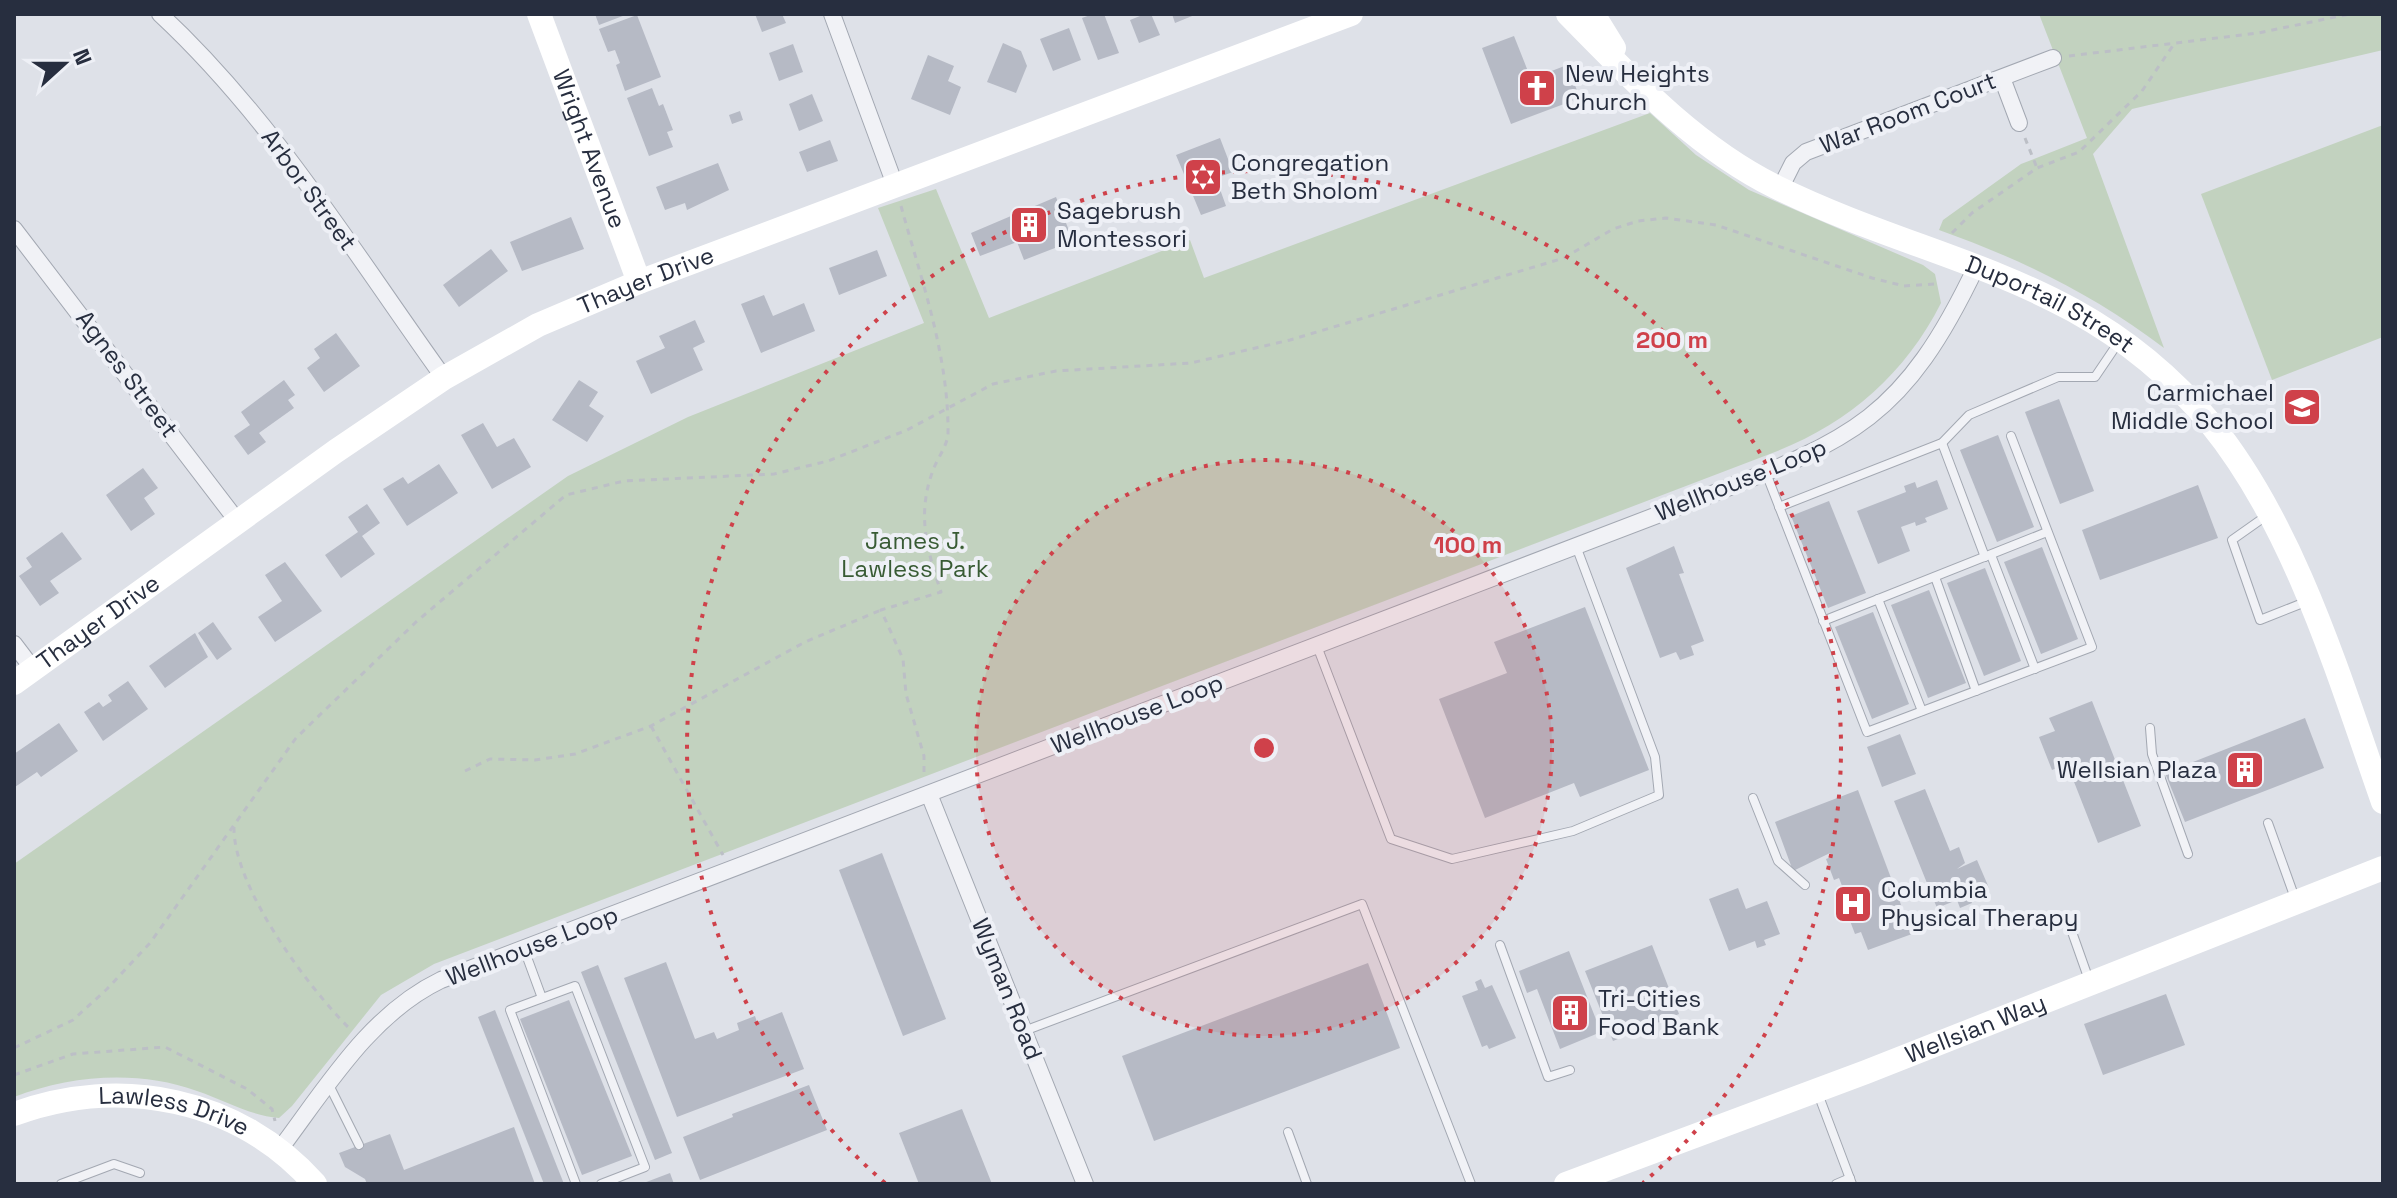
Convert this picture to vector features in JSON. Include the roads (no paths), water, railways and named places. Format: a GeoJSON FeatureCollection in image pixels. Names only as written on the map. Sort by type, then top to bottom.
{"type":"FeatureCollection","features":[{"type":"Feature","properties":{"kind":"main road","name":"Wright Avenue"},"geometry":{"type":"LineString","coordinates":[[539,14],[639,282]]}},
{"type":"Feature","properties":{"kind":"main road","name":"Thayer Drive"},"geometry":{"type":"LineString","coordinates":[[23,676],[444,378],[538,325],[639,282],[897,193],[1351,14]]}},
{"type":"Feature","properties":{"kind":"main road","name":"Duportail Street"},"geometry":{"type":"LineString","coordinates":[[1568,14],[1610,59],[1720,153],[1780,189],[2044,292],[2120,339],[2175,385],[2209,422],[2245,469],[2270,513],[2308,601],[2383,802]]}},
{"type":"Feature","properties":{"kind":"main road","name":"Duportail Street"},"geometry":{"type":"LineString","coordinates":[[1593,14],[1624,62],[1671,113]]}},
{"type":"Feature","properties":{"kind":"main road","name":"Wellsian Way"},"geometry":{"type":"LineString","coordinates":[[1566,1184],[1817,1091],[2383,868]]}},
{"type":"Feature","properties":{"kind":"main road","name":"Lawless Drive"},"geometry":{"type":"LineString","coordinates":[[14,1114],[90,1095],[157,1097],[221,1116],[280,1149],[315,1184]]}},
{"type":"Feature","properties":{"kind":"street","name":"Arbor Street"},"geometry":{"type":"LineString","coordinates":[[160,14],[210,61],[267,130],[444,378]]}},
{"type":"Feature","properties":{"kind":"street"},"geometry":{"type":"LineString","coordinates":[[832,14],[897,193]]}},
{"type":"Feature","properties":{"kind":"street","name":"War Room Court"},"geometry":{"type":"LineString","coordinates":[[1780,189],[1787,171],[1806,152],[2053,58]]}},
{"type":"Feature","properties":{"kind":"street"},"geometry":{"type":"LineString","coordinates":[[2002,78],[2019,123]]}},
{"type":"Feature","properties":{"kind":"street","name":"Agnes Street"},"geometry":{"type":"LineString","coordinates":[[14,229],[238,522]]}},
{"type":"Feature","properties":{"kind":"street","name":"Wellhouse Loop"},"geometry":{"type":"LineString","coordinates":[[280,1149],[375,1026],[405,999],[441,980],[1766,473],[1841,440],[1896,395],[1938,341],[1977,265]]}},
{"type":"Feature","properties":{"kind":"street"},"geometry":{"type":"LineString","coordinates":[[14,644],[23,676]]}},
{"type":"Feature","properties":{"kind":"street","name":"Wyman Road"},"geometry":{"type":"LineString","coordinates":[[929,794],[1085,1184]]}},
{"type":"Feature","properties":{"kind":"lane"},"geometry":{"type":"LineString","coordinates":[[1779,507],[1942,443],[1969,415],[2058,377],[2095,377],[2120,339]]}},
{"type":"Feature","properties":{"kind":"lane"},"geometry":{"type":"LineString","coordinates":[[1766,473],[1867,732],[2092,647],[2011,436]]}},
{"type":"Feature","properties":{"kind":"lane"},"geometry":{"type":"LineString","coordinates":[[1942,443],[2035,669]]}},
{"type":"Feature","properties":{"kind":"lane"},"geometry":{"type":"LineString","coordinates":[[2270,513],[2232,540],[2260,620],[2308,601]]}},
{"type":"Feature","properties":{"kind":"lane"},"geometry":{"type":"LineString","coordinates":[[1823,621],[2047,532]]}},
{"type":"Feature","properties":{"kind":"lane"},"geometry":{"type":"LineString","coordinates":[[1316,645],[1391,839],[1452,859],[1573,831],[1659,795],[1655,757],[1576,546]]}},
{"type":"Feature","properties":{"kind":"lane"},"geometry":{"type":"LineString","coordinates":[[1935,577],[1976,691]]}},
{"type":"Feature","properties":{"kind":"lane"},"geometry":{"type":"LineString","coordinates":[[1878,599],[1922,711]]}},
{"type":"Feature","properties":{"kind":"lane"},"geometry":{"type":"LineString","coordinates":[[2150,728],[2152,754],[2188,854]]}},
{"type":"Feature","properties":{"kind":"lane"},"geometry":{"type":"LineString","coordinates":[[1753,798],[1778,861],[1805,885]]}},
{"type":"Feature","properties":{"kind":"lane"},"geometry":{"type":"LineString","coordinates":[[2268,823],[2296,902]]}},
{"type":"Feature","properties":{"kind":"lane"},"geometry":{"type":"LineString","coordinates":[[1024,1031],[1362,904],[1471,1184]]}},
{"type":"Feature","properties":{"kind":"lane"},"geometry":{"type":"LineString","coordinates":[[2072,932],[2090,983]]}},
{"type":"Feature","properties":{"kind":"lane"},"geometry":{"type":"LineString","coordinates":[[1500,945],[1548,1077],[1570,1070]]}},
{"type":"Feature","properties":{"kind":"lane"},"geometry":{"type":"LineString","coordinates":[[524,949],[542,998]]}},
{"type":"Feature","properties":{"kind":"lane"},"geometry":{"type":"LineString","coordinates":[[576,1184],[510,1010],[575,986],[645,1167],[601,1184]]}},
{"type":"Feature","properties":{"kind":"lane"},"geometry":{"type":"LineString","coordinates":[[329,1085],[359,1145]]}},
{"type":"Feature","properties":{"kind":"lane"},"geometry":{"type":"LineString","coordinates":[[1817,1091],[1851,1181],[1836,1184]]}},
{"type":"Feature","properties":{"kind":"lane"},"geometry":{"type":"LineString","coordinates":[[1288,1132],[1307,1184]]}},
{"type":"Feature","properties":{"kind":"lane"},"geometry":{"type":"LineString","coordinates":[[61,1184],[114,1164],[140,1173]]}},
{"type":"Feature","properties":{"kind":"place","name":"New Heights Church"},"geometry":{"type":"Point","coordinates":[1537,88]}},
{"type":"Feature","properties":{"kind":"place","name":"Congregation Beth Sholom"},"geometry":{"type":"Point","coordinates":[1203,177]}},
{"type":"Feature","properties":{"kind":"place","name":"Sagebrush Montessori"},"geometry":{"type":"Point","coordinates":[1029,225]}},
{"type":"Feature","properties":{"kind":"place","name":"Carmichael Middle School"},"geometry":{"type":"Point","coordinates":[2302,407]}},
{"type":"Feature","properties":{"kind":"place","name":"Wellsian Plaza"},"geometry":{"type":"Point","coordinates":[2245,770]}},
{"type":"Feature","properties":{"kind":"place","name":"Columbia Physical Therapy"},"geometry":{"type":"Point","coordinates":[1853,904]}},
{"type":"Feature","properties":{"kind":"place","name":"Tri-Cities Food Bank"},"geometry":{"type":"Point","coordinates":[1570,1013]}},
{"type":"Feature","properties":{"kind":"park label","name":"James J. Lawless Park"},"geometry":{"type":"Point","coordinates":[915,555]}}]}
